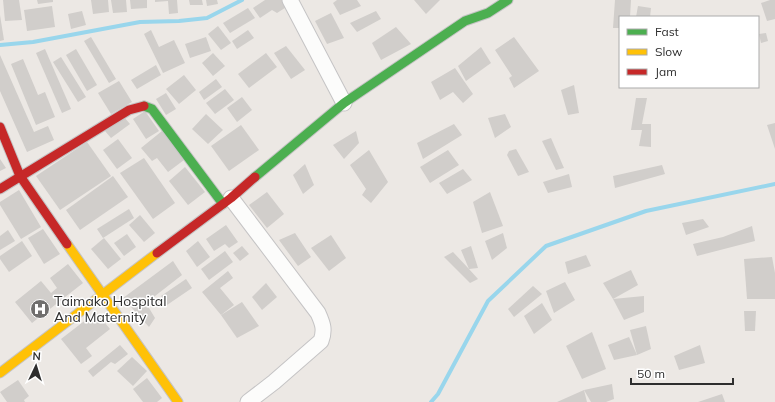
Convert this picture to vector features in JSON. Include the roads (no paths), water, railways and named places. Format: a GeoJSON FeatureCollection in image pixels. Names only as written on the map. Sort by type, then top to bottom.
{"type":"FeatureCollection","features":[{"type":"Feature","properties":{"kind":"main road"},"geometry":{"type":"LineString","coordinates":[[0,372],[102,293],[227,201],[344,103],[465,21],[488,13],[508,0]]}},
{"type":"Feature","properties":{"kind":"main road"},"geometry":{"type":"LineString","coordinates":[[465,21],[477,6]]}},
{"type":"Feature","properties":{"kind":"main road"},"geometry":{"type":"LineString","coordinates":[[0,189],[129,110],[144,106],[152,109],[227,201]]}},
{"type":"Feature","properties":{"kind":"main road"},"geometry":{"type":"LineString","coordinates":[[0,127],[20,176],[178,402]]}},
{"type":"Feature","properties":{"kind":"street"},"geometry":{"type":"LineString","coordinates":[[290,0],[344,103]]}},
{"type":"Feature","properties":{"kind":"street"},"geometry":{"type":"LineString","coordinates":[[227,201],[318,313],[323,324],[324,333],[321,341],[248,402]]}},
{"type":"Feature","properties":{"kind":"waterway"},"geometry":{"type":"LineString","coordinates":[[0,45],[33,42],[140,22],[179,21],[207,18],[242,0]]}},
{"type":"Feature","properties":{"kind":"waterway"},"geometry":{"type":"LineString","coordinates":[[431,402],[438,394],[488,301],[546,246],[646,211],[775,184]]}},
{"type":"Feature","properties":{"kind":"place","name":"Taimako Hospital And Maternity"},"geometry":{"type":"Point","coordinates":[40,309]}}]}
